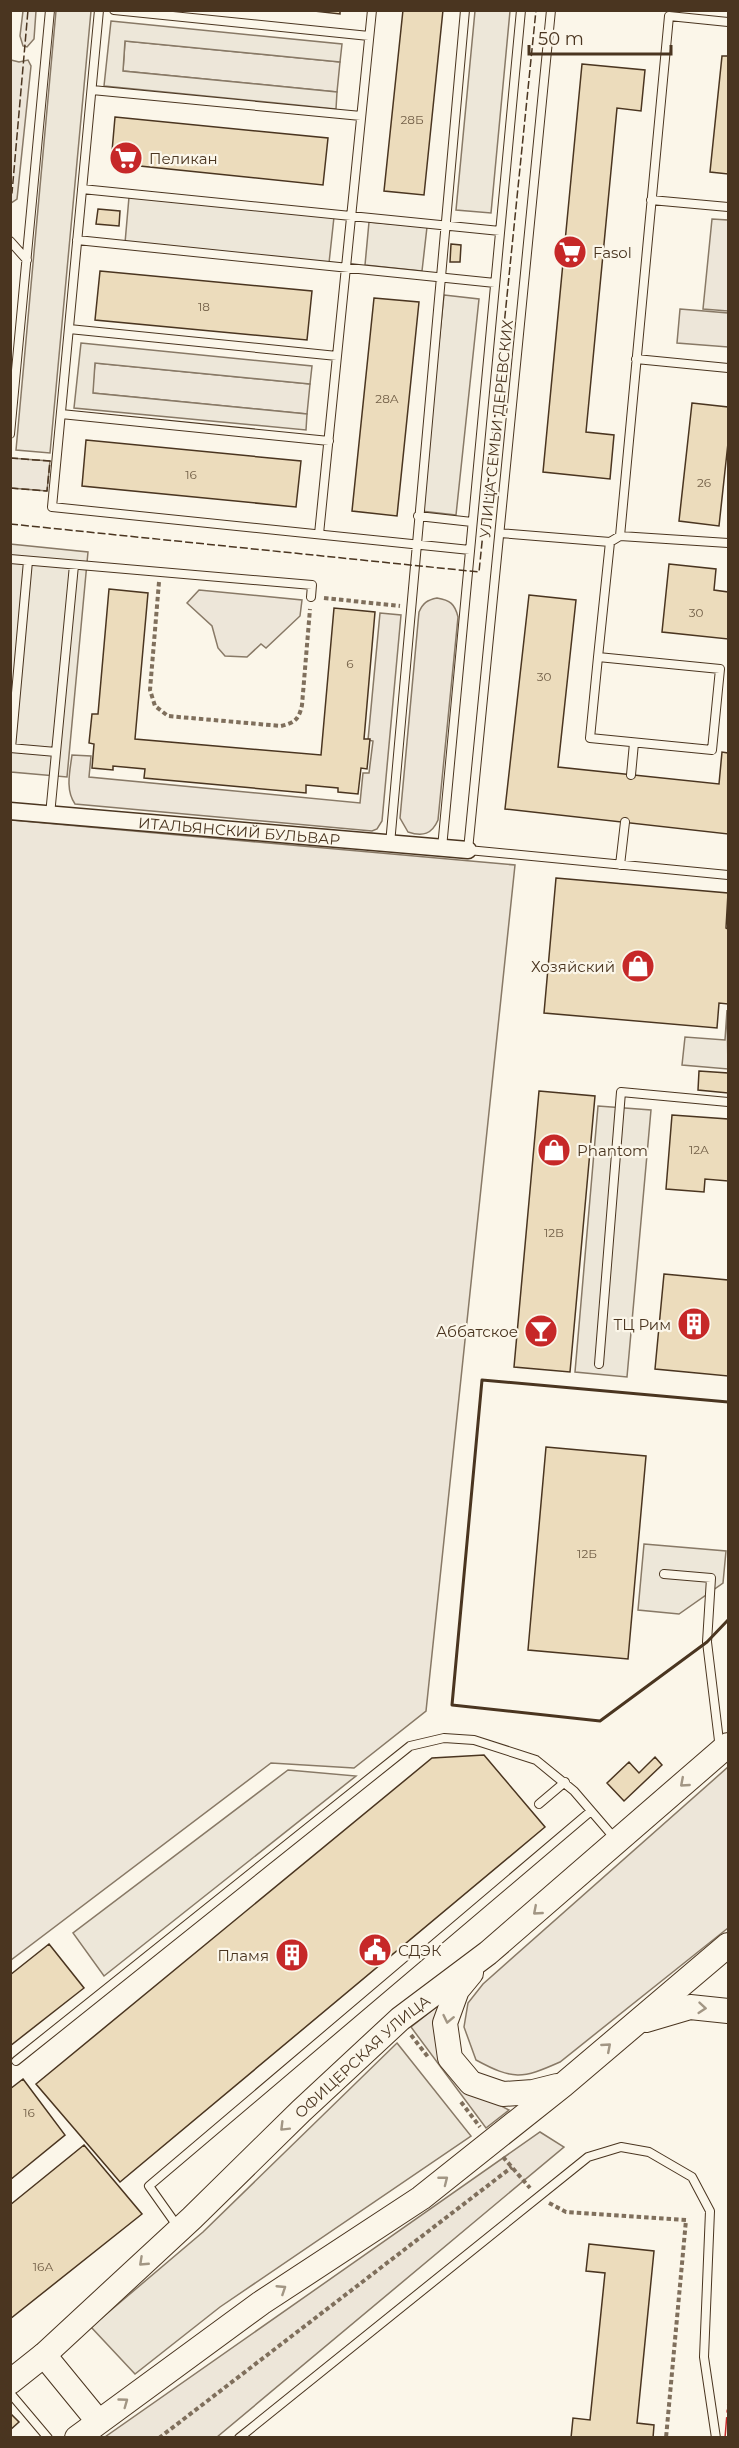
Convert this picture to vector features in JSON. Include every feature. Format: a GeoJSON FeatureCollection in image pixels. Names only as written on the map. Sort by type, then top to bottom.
{"type":"FeatureCollection","features":[{"type":"Feature","properties":{"kind":"main road","name":"ОФИЦЕРСКАЯ УЛИЦА"},"geometry":{"type":"LineString","coordinates":[[10,2382],[44,2355],[400,2019],[488,1953],[724,1748]]}},
{"type":"Feature","properties":{"kind":"main road"},"geometry":{"type":"LineString","coordinates":[[77,2438],[261,2303],[421,2198],[563,2085],[729,1945]]}},
{"type":"Feature","properties":{"kind":"main road"},"geometry":{"type":"LineString","coordinates":[[488,1953],[457,1990],[448,2012],[445,2023],[450,2058],[471,2083],[503,2094],[532,2092],[563,2085]]}},
{"type":"Feature","properties":{"kind":"main road"},"geometry":{"type":"LineString","coordinates":[[635,2023],[690,2007],[729,2011]]}},
{"type":"Feature","properties":{"kind":"main road"},"geometry":{"type":"LineString","coordinates":[[44,2355],[98,2421]]}},
{"type":"Feature","properties":{"kind":"street","name":"ИТАЛЬЯНСКИЙ БУЛЬВАР"},"geometry":{"type":"LineString","coordinates":[[10,811],[468,850]]}},
{"type":"Feature","properties":{"kind":"lane"},"geometry":{"type":"LineString","coordinates":[[10,434],[50,10]]}},
{"type":"Feature","properties":{"kind":"lane"},"geometry":{"type":"LineString","coordinates":[[99,10],[52,507],[470,550]]}},
{"type":"Feature","properties":{"kind":"lane"},"geometry":{"type":"LineString","coordinates":[[114,10],[369,36]]}},
{"type":"Feature","properties":{"kind":"lane"},"geometry":{"type":"LineString","coordinates":[[319,534],[372,10]]}},
{"type":"Feature","properties":{"kind":"lane"},"geometry":{"type":"LineString","coordinates":[[390,844],[465,10]]}},
{"type":"Feature","properties":{"kind":"lane"},"geometry":{"type":"LineString","coordinates":[[442,848],[521,10]]}},
{"type":"Feature","properties":{"kind":"lane","name":"УЛИЦА СЕМЬИ ДЕРЕВСКИХ"},"geometry":{"type":"LineString","coordinates":[[468,850],[551,10]]}},
{"type":"Feature","properties":{"kind":"lane"},"geometry":{"type":"LineString","coordinates":[[620,536],[668,13],[729,22]]}},
{"type":"Feature","properties":{"kind":"lane"},"geometry":{"type":"LineString","coordinates":[[92,90],[361,116]]}},
{"type":"Feature","properties":{"kind":"lane"},"geometry":{"type":"LineString","coordinates":[[82,189],[500,231]]}},
{"type":"Feature","properties":{"kind":"lane"},"geometry":{"type":"LineString","coordinates":[[651,200],[729,207]]}},
{"type":"Feature","properties":{"kind":"lane"},"geometry":{"type":"LineString","coordinates":[[77,240],[495,283]]}},
{"type":"Feature","properties":{"kind":"lane"},"geometry":{"type":"LineString","coordinates":[[10,241],[27,260]]}},
{"type":"Feature","properties":{"kind":"lane"},"geometry":{"type":"LineString","coordinates":[[69,329],[337,356]]}},
{"type":"Feature","properties":{"kind":"lane"},"geometry":{"type":"LineString","coordinates":[[636,359],[729,368]]}},
{"type":"Feature","properties":{"kind":"lane"},"geometry":{"type":"LineString","coordinates":[[61,414],[329,441]]}},
{"type":"Feature","properties":{"kind":"lane"},"geometry":{"type":"LineString","coordinates":[[418,516],[472,522]]}},
{"type":"Feature","properties":{"kind":"lane"},"geometry":{"type":"LineString","coordinates":[[500,533],[610,542],[620,536],[729,543]]}},
{"type":"Feature","properties":{"kind":"lane"},"geometry":{"type":"LineString","coordinates":[[598,657],[720,669],[712,750],[590,738],[598,657],[610,542]]}},
{"type":"Feature","properties":{"kind":"lane"},"geometry":{"type":"LineString","coordinates":[[10,559],[312,585],[311,597]]}},
{"type":"Feature","properties":{"kind":"lane"},"geometry":{"type":"LineString","coordinates":[[28,561],[11,748],[56,752]]}},
{"type":"Feature","properties":{"kind":"lane"},"geometry":{"type":"LineString","coordinates":[[50,815],[74,565]]}},
{"type":"Feature","properties":{"kind":"lane"},"geometry":{"type":"LineString","coordinates":[[632,775],[634,742]]}},
{"type":"Feature","properties":{"kind":"lane"},"geometry":{"type":"LineString","coordinates":[[620,865],[625,822]]}},
{"type":"Feature","properties":{"kind":"lane"},"geometry":{"type":"LineString","coordinates":[[468,850],[729,875]]}},
{"type":"Feature","properties":{"kind":"lane"},"geometry":{"type":"LineString","coordinates":[[599,1364],[621,1092],[729,1102]]}},
{"type":"Feature","properties":{"kind":"lane"},"geometry":{"type":"LineString","coordinates":[[664,1574],[711,1578],[707,1642],[724,1748]]}},
{"type":"Feature","properties":{"kind":"lane"},"geometry":{"type":"LineString","coordinates":[[16,2061],[410,1746],[444,1738],[474,1740],[536,1760],[565,1782],[617,1841]]}},
{"type":"Feature","properties":{"kind":"lane"},"geometry":{"type":"LineString","coordinates":[[539,1804],[565,1782]]}},
{"type":"Feature","properties":{"kind":"lane"},"geometry":{"type":"LineString","coordinates":[[179,2229],[149,2186],[591,1811]]}},
{"type":"Feature","properties":{"kind":"lane"},"geometry":{"type":"LineString","coordinates":[[238,2438],[588,2157],[621,2147],[649,2152],[692,2176],[710,2211],[704,2358],[716,2438]]}},
{"type":"Feature","properties":{"kind":"lane"},"geometry":{"type":"LineString","coordinates":[[10,2393],[48,2438]]}},
{"type":"Feature","properties":{"kind":"path"},"geometry":{"type":"LineString","coordinates":[[160,572],[150,690],[155,706],[168,716],[281,726],[291,724],[297,720],[302,705],[311,597],[404,606]]}},
{"type":"Feature","properties":{"kind":"path"},"geometry":{"type":"LineString","coordinates":[[492,2143],[539,2198],[566,2212],[686,2220],[666,2438]]}},
{"type":"Feature","properties":{"kind":"path"},"geometry":{"type":"LineString","coordinates":[[159,2438],[512,2167]]}},
{"type":"Feature","properties":{"kind":"shaded area"},"geometry":{"type":"Polygon","coordinates":[[[23,11],[36,11],[34,39],[27,47],[23,46],[20,36],[23,11]]]}},
{"type":"Feature","properties":{"kind":"shaded area"},"geometry":{"type":"Polygon","coordinates":[[[56,11],[91,11],[50,453],[16,450],[56,11]]]}},
{"type":"Feature","properties":{"kind":"shaded area"},"geometry":{"type":"Polygon","coordinates":[[[475,11],[510,11],[491,213],[456,210],[475,11]]]}},
{"type":"Feature","properties":{"kind":"shaded area"},"geometry":{"type":"Polygon","coordinates":[[[111,21],[342,44],[340,62],[125,41],[123,71],[337,92],[336,109],[104,86],[111,21]]]}},
{"type":"Feature","properties":{"kind":"shaded area"},"geometry":{"type":"Polygon","coordinates":[[[125,41],[340,62],[337,92],[123,71],[125,41]]]}},
{"type":"Feature","properties":{"kind":"shaded area"},"geometry":{"type":"Polygon","coordinates":[[[11,60],[19,62],[28,60],[31,66],[17,199],[11,203],[11,60]]]}},
{"type":"Feature","properties":{"kind":"shaded area"},"geometry":{"type":"Polygon","coordinates":[[[129,197],[334,217],[329,263],[125,243],[129,197]]]}},
{"type":"Feature","properties":{"kind":"shaded area"},"geometry":{"type":"Polygon","coordinates":[[[712,219],[728,220],[728,311],[703,309],[712,219]]]}},
{"type":"Feature","properties":{"kind":"shaded area"},"geometry":{"type":"Polygon","coordinates":[[[369,222],[427,227],[422,271],[365,265],[369,222]]]}},
{"type":"Feature","properties":{"kind":"shaded area"},"geometry":{"type":"Polygon","coordinates":[[[444,295],[479,299],[456,515],[421,511],[444,295]]]}},
{"type":"Feature","properties":{"kind":"shaded area"},"geometry":{"type":"Polygon","coordinates":[[[680,309],[728,313],[728,347],[677,343],[680,309]]]}},
{"type":"Feature","properties":{"kind":"shaded area"},"geometry":{"type":"Polygon","coordinates":[[[81,343],[312,366],[310,384],[95,363],[93,393],[307,414],[306,430],[74,408],[81,343]]]}},
{"type":"Feature","properties":{"kind":"shaded area"},"geometry":{"type":"Polygon","coordinates":[[[95,363],[310,384],[307,414],[92,393],[95,363]]]}},
{"type":"Feature","properties":{"kind":"shaded area"},"geometry":{"type":"Polygon","coordinates":[[[10,458],[50,461],[47,491],[11,488],[10,458]]]}},
{"type":"Feature","properties":{"kind":"shaded area"},"geometry":{"type":"Polygon","coordinates":[[[10,544],[88,552],[67,777],[11,772],[10,544]]]}},
{"type":"Feature","properties":{"kind":"shaded area"},"geometry":{"type":"Polygon","coordinates":[[[199,590],[302,600],[300,616],[266,648],[261,644],[247,657],[225,656],[218,648],[212,626],[187,603],[199,590]]]}},
{"type":"Feature","properties":{"kind":"shaded area"},"geometry":{"type":"Polygon","coordinates":[[[437,598],[451,603],[458,617],[438,820],[430,831],[418,834],[408,832],[400,818],[419,612],[426,602],[437,598]]]}},
{"type":"Feature","properties":{"kind":"shaded area"},"geometry":{"type":"Polygon","coordinates":[[[380,613],[401,615],[382,821],[377,829],[372,831],[75,804],[69,787],[72,755],[91,756],[89,777],[360,803],[363,773],[369,773],[373,741],[368,740],[380,613]]]}},
{"type":"Feature","properties":{"kind":"shaded area"},"geometry":{"type":"Polygon","coordinates":[[[11,820],[515,865],[426,1711],[354,1768],[271,1763],[11,1960],[11,820]]]}},
{"type":"Feature","properties":{"kind":"shaded area"},"geometry":{"type":"Polygon","coordinates":[[[727,1010],[728,1069],[682,1065],[685,1037],[725,1040],[727,1010]]]}},
{"type":"Feature","properties":{"kind":"shaded area"},"geometry":{"type":"Polygon","coordinates":[[[598,1106],[651,1110],[627,1377],[575,1372],[598,1106]]]}},
{"type":"Feature","properties":{"kind":"shaded area"},"geometry":{"type":"Polygon","coordinates":[[[644,1544],[726,1551],[723,1583],[679,1614],[638,1610],[644,1544]]]}},
{"type":"Feature","properties":{"kind":"shaded area"},"geometry":{"type":"Polygon","coordinates":[[[728,1767],[728,1928],[560,2062],[536,2072],[518,2075],[499,2071],[476,2060],[464,2027],[468,2003],[483,1984],[728,1767]]]}},
{"type":"Feature","properties":{"kind":"shaded area"},"geometry":{"type":"Polygon","coordinates":[[[288,1770],[356,1776],[104,1976],[73,1933],[288,1770]]]}},
{"type":"Feature","properties":{"kind":"shaded area"},"geometry":{"type":"Polygon","coordinates":[[[439,2005],[439,2029],[484,2097],[509,2110],[486,2128],[411,2027],[439,2005]]]}},
{"type":"Feature","properties":{"kind":"shaded area"},"geometry":{"type":"Polygon","coordinates":[[[397,2043],[471,2136],[220,2307],[135,2374],[91,2327],[203,2232],[397,2043]]]}},
{"type":"Feature","properties":{"kind":"shaded area"},"geometry":{"type":"Polygon","coordinates":[[[540,2132],[564,2147],[217,2437],[105,2437],[540,2132]]]}},
{"type":"Feature","properties":{"kind":"building"},"geometry":{"type":"Polygon","coordinates":[[[305,10],[340,10],[340,14],[305,10]]]}},
{"type":"Feature","properties":{"kind":"building"},"geometry":{"type":"Polygon","coordinates":[[[403,10],[443,10],[424,195],[384,191],[403,10]]]}},
{"type":"Feature","properties":{"kind":"building"},"geometry":{"type":"Polygon","coordinates":[[[722,56],[728,56],[728,174],[710,172],[722,56]]]}},
{"type":"Feature","properties":{"kind":"building"},"geometry":{"type":"Polygon","coordinates":[[[582,64],[645,70],[641,111],[617,108],[586,432],[614,435],[610,479],[543,472],[582,64]]]}},
{"type":"Feature","properties":{"kind":"building"},"geometry":{"type":"Polygon","coordinates":[[[115,117],[328,138],[323,185],[111,163],[115,117]]]}},
{"type":"Feature","properties":{"kind":"building"},"geometry":{"type":"Polygon","coordinates":[[[98,209],[120,211],[119,226],[96,224],[98,209]]]}},
{"type":"Feature","properties":{"kind":"building"},"geometry":{"type":"Polygon","coordinates":[[[451,244],[461,245],[460,262],[450,262],[451,244]]]}},
{"type":"Feature","properties":{"kind":"building"},"geometry":{"type":"Polygon","coordinates":[[[100,271],[312,291],[307,340],[95,320],[100,271]]]}},
{"type":"Feature","properties":{"kind":"building"},"geometry":{"type":"Polygon","coordinates":[[[374,298],[419,302],[397,516],[352,511],[374,298]]]}},
{"type":"Feature","properties":{"kind":"building"},"geometry":{"type":"Polygon","coordinates":[[[692,403],[728,407],[728,443],[719,526],[679,521],[692,403]]]}},
{"type":"Feature","properties":{"kind":"building"},"geometry":{"type":"Polygon","coordinates":[[[86,440],[301,461],[296,507],[82,486],[86,440]]]}},
{"type":"Feature","properties":{"kind":"building"},"geometry":{"type":"Polygon","coordinates":[[[669,564],[716,569],[714,590],[728,592],[728,639],[662,632],[669,564]]]}},
{"type":"Feature","properties":{"kind":"building"},"geometry":{"type":"Polygon","coordinates":[[[109,589],[148,593],[135,739],[321,755],[334,608],[375,612],[364,739],[370,739],[367,769],[361,768],[358,794],[338,792],[338,788],[306,785],[306,793],[144,778],[145,769],[113,766],[113,770],[92,768],[94,744],[89,743],[92,714],[98,714],[109,589]]]}},
{"type":"Feature","properties":{"kind":"building"},"geometry":{"type":"Polygon","coordinates":[[[529,595],[576,600],[558,767],[719,784],[722,752],[728,753],[728,834],[505,809],[529,595]]]}},
{"type":"Feature","properties":{"kind":"building","name":"Хозяйский"},"geometry":{"type":"Polygon","coordinates":[[[556,878],[728,893],[726,928],[728,929],[728,1004],[719,1003],[717,1028],[544,1013],[556,878]]]}},
{"type":"Feature","properties":{"kind":"building"},"geometry":{"type":"Polygon","coordinates":[[[699,1071],[728,1073],[728,1093],[698,1090],[699,1071]]]}},
{"type":"Feature","properties":{"kind":"building"},"geometry":{"type":"Polygon","coordinates":[[[539,1091],[595,1096],[570,1372],[514,1367],[539,1091]]]}},
{"type":"Feature","properties":{"kind":"building"},"geometry":{"type":"Polygon","coordinates":[[[672,1115],[728,1119],[728,1181],[705,1179],[704,1192],[666,1189],[672,1115]]]}},
{"type":"Feature","properties":{"kind":"building","name":"ТЦ Рим"},"geometry":{"type":"Polygon","coordinates":[[[664,1274],[728,1280],[728,1376],[655,1369],[664,1274]]]}},
{"type":"Feature","properties":{"kind":"building"},"geometry":{"type":"Polygon","coordinates":[[[546,1447],[646,1456],[628,1659],[528,1650],[546,1447]]]}},
{"type":"Feature","properties":{"kind":"building","name":"Пламя"},"geometry":{"type":"Polygon","coordinates":[[[484,1755],[545,1827],[120,2182],[36,2084],[432,1758],[484,1755]]]}},
{"type":"Feature","properties":{"kind":"building"},"geometry":{"type":"Polygon","coordinates":[[[655,1757],[662,1765],[624,1801],[607,1783],[629,1762],[639,1773],[655,1757]]]}},
{"type":"Feature","properties":{"kind":"building"},"geometry":{"type":"Polygon","coordinates":[[[49,1944],[84,1988],[10,2046],[10,1975],[49,1944]]]}},
{"type":"Feature","properties":{"kind":"building"},"geometry":{"type":"Polygon","coordinates":[[[23,2079],[65,2135],[10,2180],[10,2089],[23,2079]]]}},
{"type":"Feature","properties":{"kind":"building"},"geometry":{"type":"Polygon","coordinates":[[[84,2145],[142,2214],[10,2319],[10,2205],[84,2145]]]}},
{"type":"Feature","properties":{"kind":"building"},"geometry":{"type":"Polygon","coordinates":[[[589,2244],[654,2251],[637,2423],[654,2425],[653,2438],[571,2438],[573,2418],[590,2420],[605,2273],[586,2271],[589,2244]]]}},
{"type":"Feature","properties":{"kind":"building"},"geometry":{"type":"Polygon","coordinates":[[[10,2413],[19,2422],[10,2430],[10,2413]]]}},
{"type":"Feature","properties":{"kind":"fence"},"geometry":{"type":"LineString","coordinates":[[10,193],[12,193],[28,10]]}},
{"type":"Feature","properties":{"kind":"fence"},"geometry":{"type":"LineString","coordinates":[[10,524],[479,572],[536,10]]}},
{"type":"Feature","properties":{"kind":"fence"},"geometry":{"type":"LineString","coordinates":[[10,458],[50,461],[47,491],[10,488]]}},
{"type":"Feature","properties":{"kind":"wall"},"geometry":{"type":"LineString","coordinates":[[728,1402],[482,1380],[452,1705],[600,1721],[707,1642],[728,1620]]}},
{"type":"Feature","properties":{"kind":"power"},"geometry":{"type":"LineString","coordinates":[[725,2438],[728,2401]]}},
{"type":"Feature","properties":{"kind":"place","name":"Пеликан"},"geometry":{"type":"Point","coordinates":[126,158]}},
{"type":"Feature","properties":{"kind":"place","name":"Fasol"},"geometry":{"type":"Point","coordinates":[570,252]}},
{"type":"Feature","properties":{"kind":"place","name":"Хозяйский"},"geometry":{"type":"Point","coordinates":[638,966]}},
{"type":"Feature","properties":{"kind":"place","name":"Phantom"},"geometry":{"type":"Point","coordinates":[554,1150]}},
{"type":"Feature","properties":{"kind":"place","name":"ТЦ Рим"},"geometry":{"type":"Point","coordinates":[694,1324]}},
{"type":"Feature","properties":{"kind":"place","name":"Аббатское"},"geometry":{"type":"Point","coordinates":[541,1331]}},
{"type":"Feature","properties":{"kind":"place","name":"СДЭК"},"geometry":{"type":"Point","coordinates":[375,1950]}},
{"type":"Feature","properties":{"kind":"place","name":"Пламя"},"geometry":{"type":"Point","coordinates":[292,1955]}}]}
